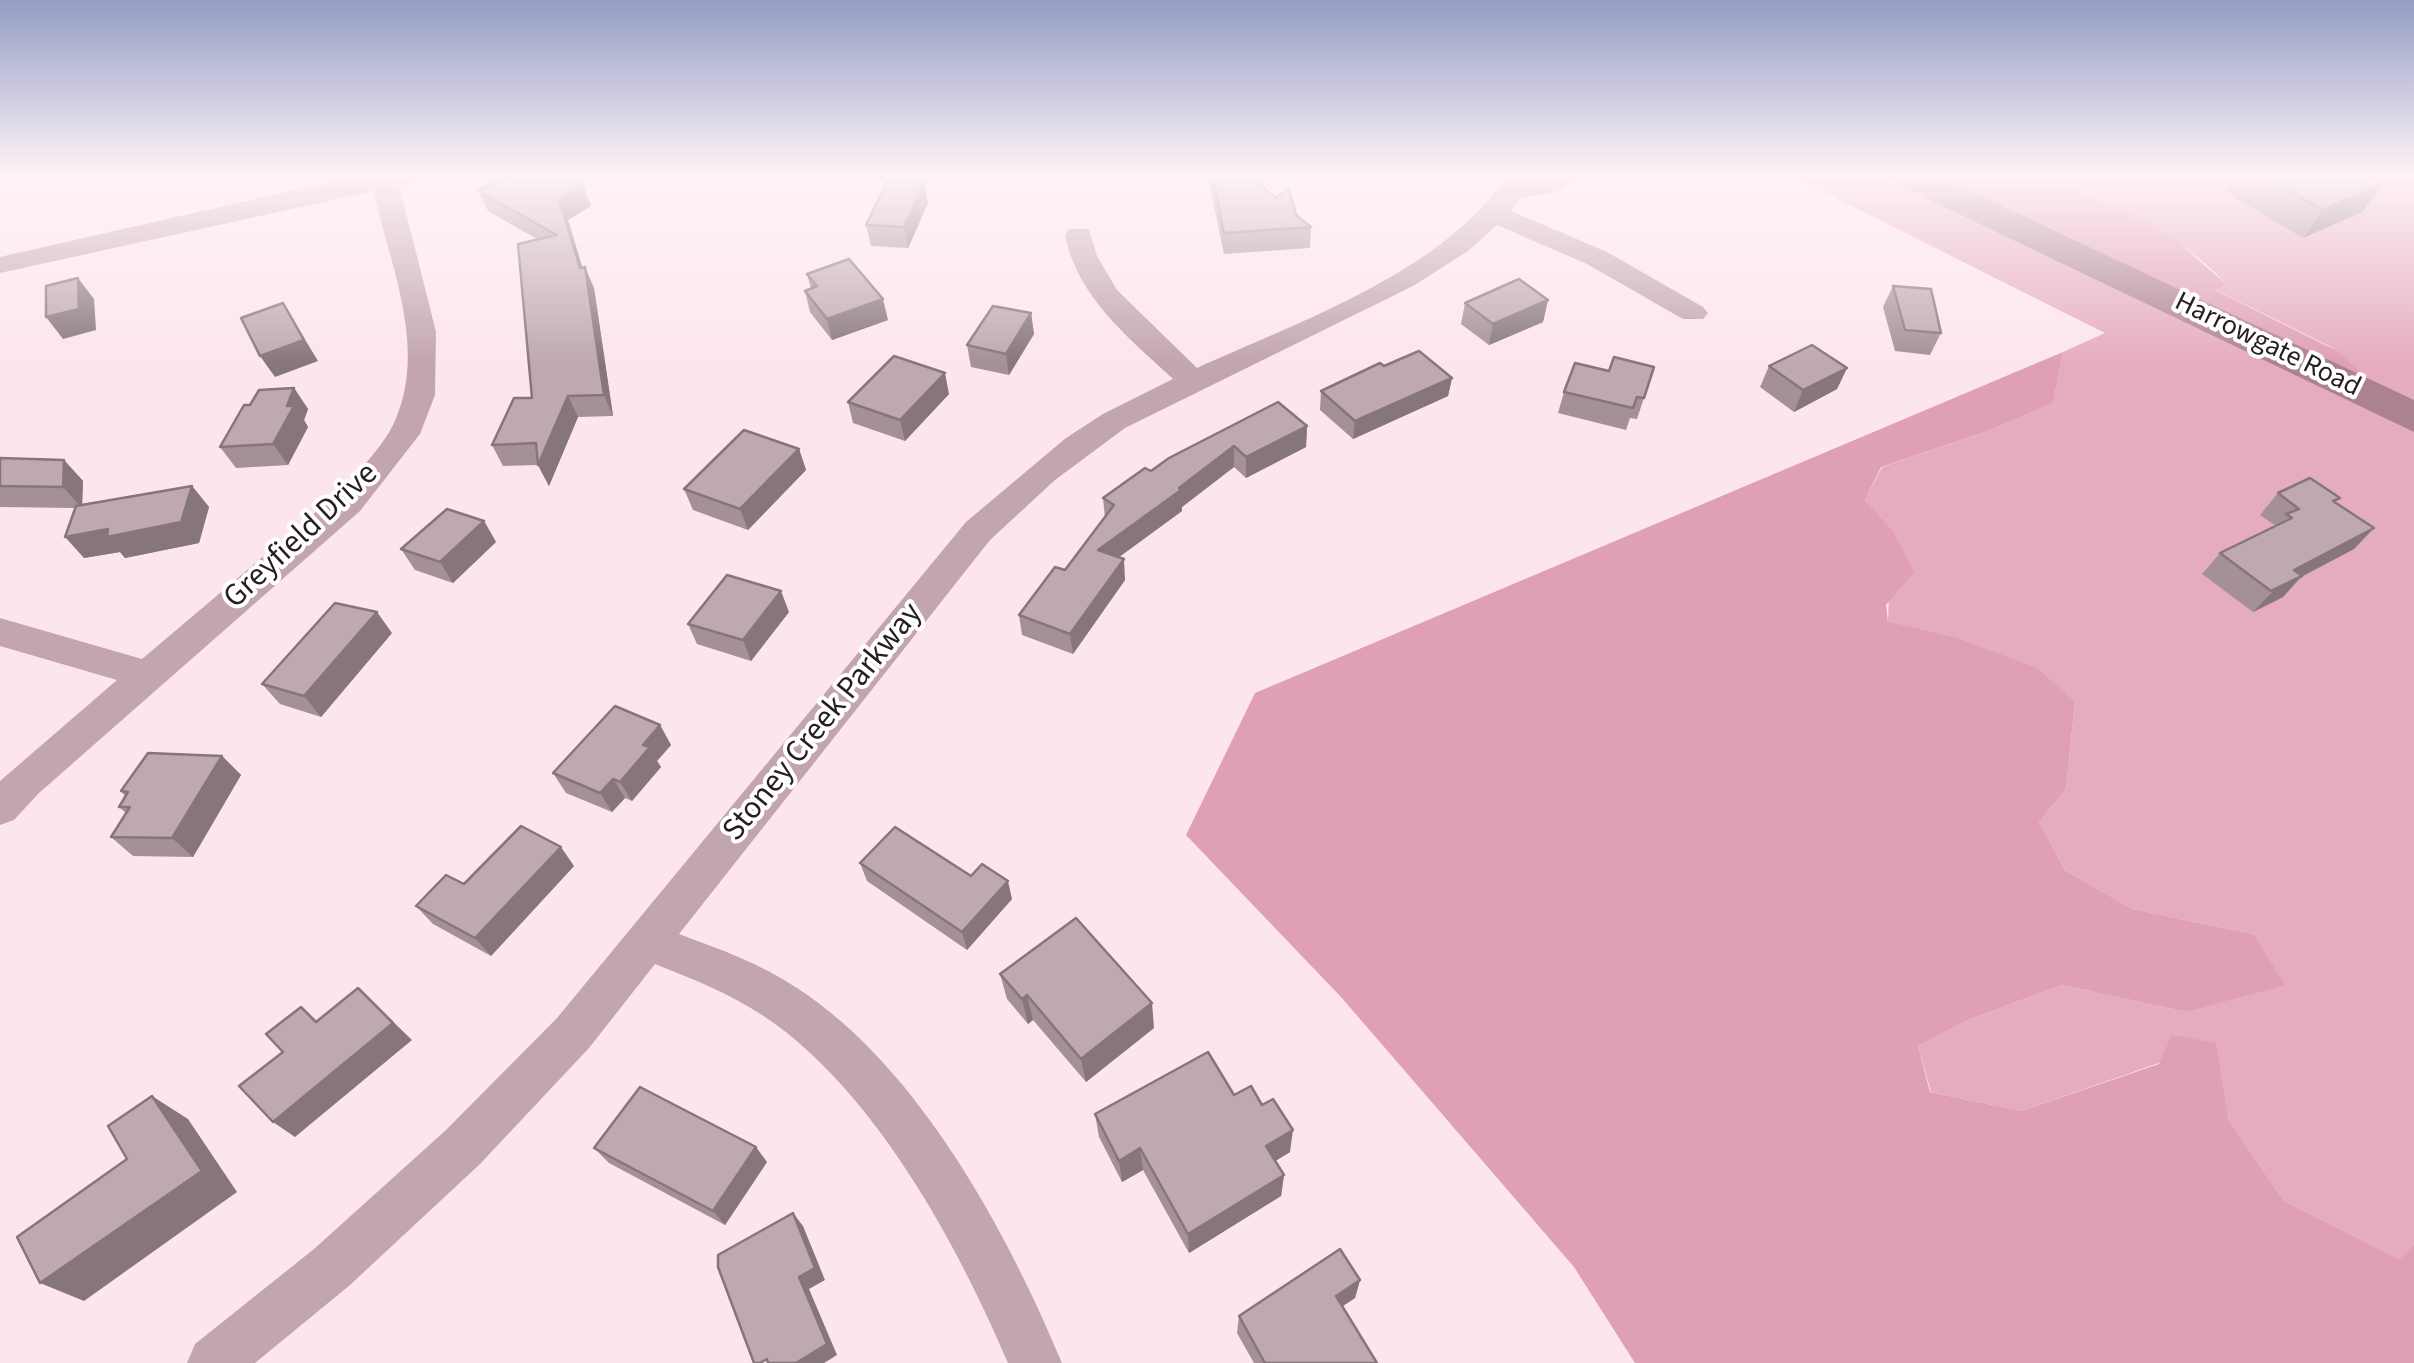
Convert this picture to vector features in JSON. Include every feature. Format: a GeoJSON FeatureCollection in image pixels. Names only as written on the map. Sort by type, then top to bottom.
{"type":"FeatureCollection","features":[{"type":"Feature","properties":{"kind":"main road","name":"Harrowgate Road"},"geometry":{"type":"LineString","coordinates":[[2035,237],[2414,418]]}},
{"type":"Feature","properties":{"kind":"street"},"geometry":{"type":"LineString","coordinates":[[0,265],[124,237]]}},
{"type":"Feature","properties":{"kind":"street","name":"Greyfield Drive"},"geometry":{"type":"LineString","coordinates":[[0,808],[25,782],[348,503],[384,462],[411,422],[422,368],[421,328],[398,237]]}},
{"type":"Feature","properties":{"kind":"street"},"geometry":{"type":"LineString","coordinates":[[1079,237],[1080,254],[1106,294],[1194,382]]}},
{"type":"Feature","properties":{"kind":"street","name":"Stoney Creek Parkway"},"geometry":{"type":"LineString","coordinates":[[214,1363],[332,1267],[463,1147],[573,1033],[978,531],[1066,452],[1114,421],[1353,306],[1416,270],[1458,237]]}},
{"type":"Feature","properties":{"kind":"street"},"geometry":{"type":"LineString","coordinates":[[1566,237],[1693,313]]}},
{"type":"Feature","properties":{"kind":"street"},"geometry":{"type":"LineString","coordinates":[[0,632],[148,676]]}},
{"type":"Feature","properties":{"kind":"street"},"geometry":{"type":"LineString","coordinates":[[650,942],[740,977],[785,1004],[837,1048],[906,1128],[948,1186],[996,1271],[1035,1363]]}},
{"type":"Feature","properties":{"kind":"shaded area"},"geometry":{"type":"Polygon","coordinates":[[[1913,237],[2059,237],[2337,350],[2214,289],[2226,284],[2168,237],[2414,237],[2414,1244],[2399,1259],[2284,1201],[2228,1119],[2159,1063],[2021,1111],[1931,1092],[1918,1046],[1970,1019],[2062,985],[2186,1012],[2253,934],[2132,909],[2065,870],[2039,822],[2066,789],[2075,701],[2036,668],[1959,638],[1888,623],[1891,528],[1865,500],[1882,467],[1993,429],[2053,403],[2063,352],[2105,333],[1913,237]]]}},
{"type":"Feature","properties":{"kind":"shaded area"},"geometry":{"type":"Polygon","coordinates":[[[2035,237],[2170,237],[2226,284],[2215,290],[2337,351],[2411,417],[2035,237]]]}},
{"type":"Feature","properties":{"kind":"shaded area"},"geometry":{"type":"Polygon","coordinates":[[[2063,352],[2053,403],[1993,429],[1881,467],[1865,500],[1891,528],[1914,572],[1886,605],[1888,622],[1959,638],[2037,668],[2075,701],[2066,789],[2039,822],[2065,870],[2132,909],[2253,934],[2285,985],[2186,1012],[2062,985],[1970,1019],[1918,1046],[1930,1092],[2021,1111],[2159,1064],[2172,1035],[2216,1043],[2228,1119],[2284,1201],[2399,1259],[2414,1244],[2414,1363],[1635,1363],[1574,1267],[1341,997],[1186,835],[1255,693],[2063,352]]]}},
{"type":"Feature","properties":{"kind":"building"},"geometry":{"type":"Polygon","coordinates":[[[570,237],[580,268],[585,267],[604,395],[568,396],[538,465],[536,443],[492,445],[514,398],[532,398],[518,244],[570,237]]]}},
{"type":"Feature","properties":{"kind":"building"},"geometry":{"type":"Polygon","coordinates":[[[849,259],[883,299],[827,319],[805,291],[817,286],[807,274],[849,259]]]}},
{"type":"Feature","properties":{"kind":"building"},"geometry":{"type":"Polygon","coordinates":[[[78,278],[79,309],[46,317],[46,286],[78,278]]]}},
{"type":"Feature","properties":{"kind":"building"},"geometry":{"type":"Polygon","coordinates":[[[1519,279],[1548,300],[1493,324],[1465,303],[1519,279]]]}},
{"type":"Feature","properties":{"kind":"building"},"geometry":{"type":"Polygon","coordinates":[[[1893,286],[1931,289],[1941,333],[1905,330],[1893,286]]]}},
{"type":"Feature","properties":{"kind":"building"},"geometry":{"type":"Polygon","coordinates":[[[283,303],[304,340],[260,356],[241,318],[283,303]]]}},
{"type":"Feature","properties":{"kind":"building"},"geometry":{"type":"Polygon","coordinates":[[[993,306],[1031,313],[1006,354],[967,345],[993,306]]]}},
{"type":"Feature","properties":{"kind":"building"},"geometry":{"type":"Polygon","coordinates":[[[1812,345],[1847,368],[1803,390],[1769,366],[1812,345]]]}},
{"type":"Feature","properties":{"kind":"building"},"geometry":{"type":"Polygon","coordinates":[[[1419,351],[1452,378],[1355,421],[1321,391],[1380,363],[1384,366],[1419,351]]]}},
{"type":"Feature","properties":{"kind":"building"},"geometry":{"type":"Polygon","coordinates":[[[894,356],[945,373],[900,420],[848,402],[894,356]]]}},
{"type":"Feature","properties":{"kind":"building"},"geometry":{"type":"Polygon","coordinates":[[[1614,357],[1654,367],[1644,398],[1637,397],[1633,408],[1564,392],[1575,363],[1609,371],[1614,357]]]}},
{"type":"Feature","properties":{"kind":"building"},"geometry":{"type":"Polygon","coordinates":[[[294,388],[287,406],[294,406],[273,444],[220,447],[244,405],[250,405],[259,390],[294,388]]]}},
{"type":"Feature","properties":{"kind":"building"},"geometry":{"type":"Polygon","coordinates":[[[1278,402],[1307,426],[1246,457],[1234,446],[1098,550],[1124,559],[1070,634],[1019,615],[1055,567],[1065,570],[1114,505],[1103,498],[1145,468],[1151,471],[1278,402]]]}},
{"type":"Feature","properties":{"kind":"building"},"geometry":{"type":"Polygon","coordinates":[[[744,430],[799,449],[740,509],[684,489],[744,430]]]}},
{"type":"Feature","properties":{"kind":"building"},"geometry":{"type":"Polygon","coordinates":[[[0,458],[64,460],[63,487],[0,486],[0,458]]]}},
{"type":"Feature","properties":{"kind":"building"},"geometry":{"type":"Polygon","coordinates":[[[2310,478],[2340,498],[2333,501],[2374,528],[2294,570],[2302,576],[2271,591],[2220,553],[2292,518],[2286,514],[2299,509],[2278,493],[2310,478]]]}},
{"type":"Feature","properties":{"kind":"building"},"geometry":{"type":"Polygon","coordinates":[[[192,486],[181,522],[107,537],[108,529],[65,537],[76,506],[192,486]]]}},
{"type":"Feature","properties":{"kind":"building"},"geometry":{"type":"Polygon","coordinates":[[[447,509],[484,521],[440,562],[401,549],[447,509]]]}},
{"type":"Feature","properties":{"kind":"building"},"geometry":{"type":"Polygon","coordinates":[[[727,575],[781,591],[743,640],[688,624],[727,575]]]}},
{"type":"Feature","properties":{"kind":"building"},"geometry":{"type":"Polygon","coordinates":[[[335,603],[377,612],[304,696],[262,684],[335,603]]]}},
{"type":"Feature","properties":{"kind":"building"},"geometry":{"type":"Polygon","coordinates":[[[615,706],[660,725],[643,745],[650,747],[620,782],[613,779],[600,793],[553,773],[615,706]]]}},
{"type":"Feature","properties":{"kind":"building"},"geometry":{"type":"Polygon","coordinates":[[[148,753],[222,756],[172,838],[111,837],[130,807],[119,807],[128,792],[121,791],[148,753]]]}},
{"type":"Feature","properties":{"kind":"building"},"geometry":{"type":"Polygon","coordinates":[[[521,826],[561,847],[475,938],[416,906],[446,875],[464,884],[521,826]]]}},
{"type":"Feature","properties":{"kind":"building"},"geometry":{"type":"Polygon","coordinates":[[[895,827],[971,876],[982,864],[1008,881],[962,932],[860,863],[895,827]]]}},
{"type":"Feature","properties":{"kind":"building"},"geometry":{"type":"Polygon","coordinates":[[[1076,918],[1152,1003],[1081,1059],[1027,995],[1022,999],[1000,974],[1076,918]]]}},
{"type":"Feature","properties":{"kind":"building"},"geometry":{"type":"Polygon","coordinates":[[[358,988],[393,1023],[273,1122],[239,1086],[283,1052],[266,1034],[301,1007],[316,1022],[358,988]]]}},
{"type":"Feature","properties":{"kind":"building"},"geometry":{"type":"Polygon","coordinates":[[[1208,1052],[1234,1095],[1251,1086],[1262,1105],[1273,1099],[1293,1130],[1266,1146],[1284,1175],[1188,1234],[1140,1148],[1119,1161],[1095,1114],[1208,1052]]]}},
{"type":"Feature","properties":{"kind":"building"},"geometry":{"type":"Polygon","coordinates":[[[640,1087],[756,1147],[713,1211],[594,1148],[640,1087]]]}},
{"type":"Feature","properties":{"kind":"building"},"geometry":{"type":"Polygon","coordinates":[[[152,1096],[202,1171],[40,1283],[17,1237],[127,1159],[108,1126],[152,1096]]]}},
{"type":"Feature","properties":{"kind":"building"},"geometry":{"type":"Polygon","coordinates":[[[793,1213],[815,1268],[799,1277],[827,1344],[796,1363],[768,1363],[767,1359],[754,1363],[718,1267],[718,1255],[793,1213]]]}},
{"type":"Feature","properties":{"kind":"building"},"geometry":{"type":"Polygon","coordinates":[[[1340,1249],[1360,1280],[1336,1296],[1377,1363],[1265,1363],[1239,1316],[1340,1249]]]}}]}
